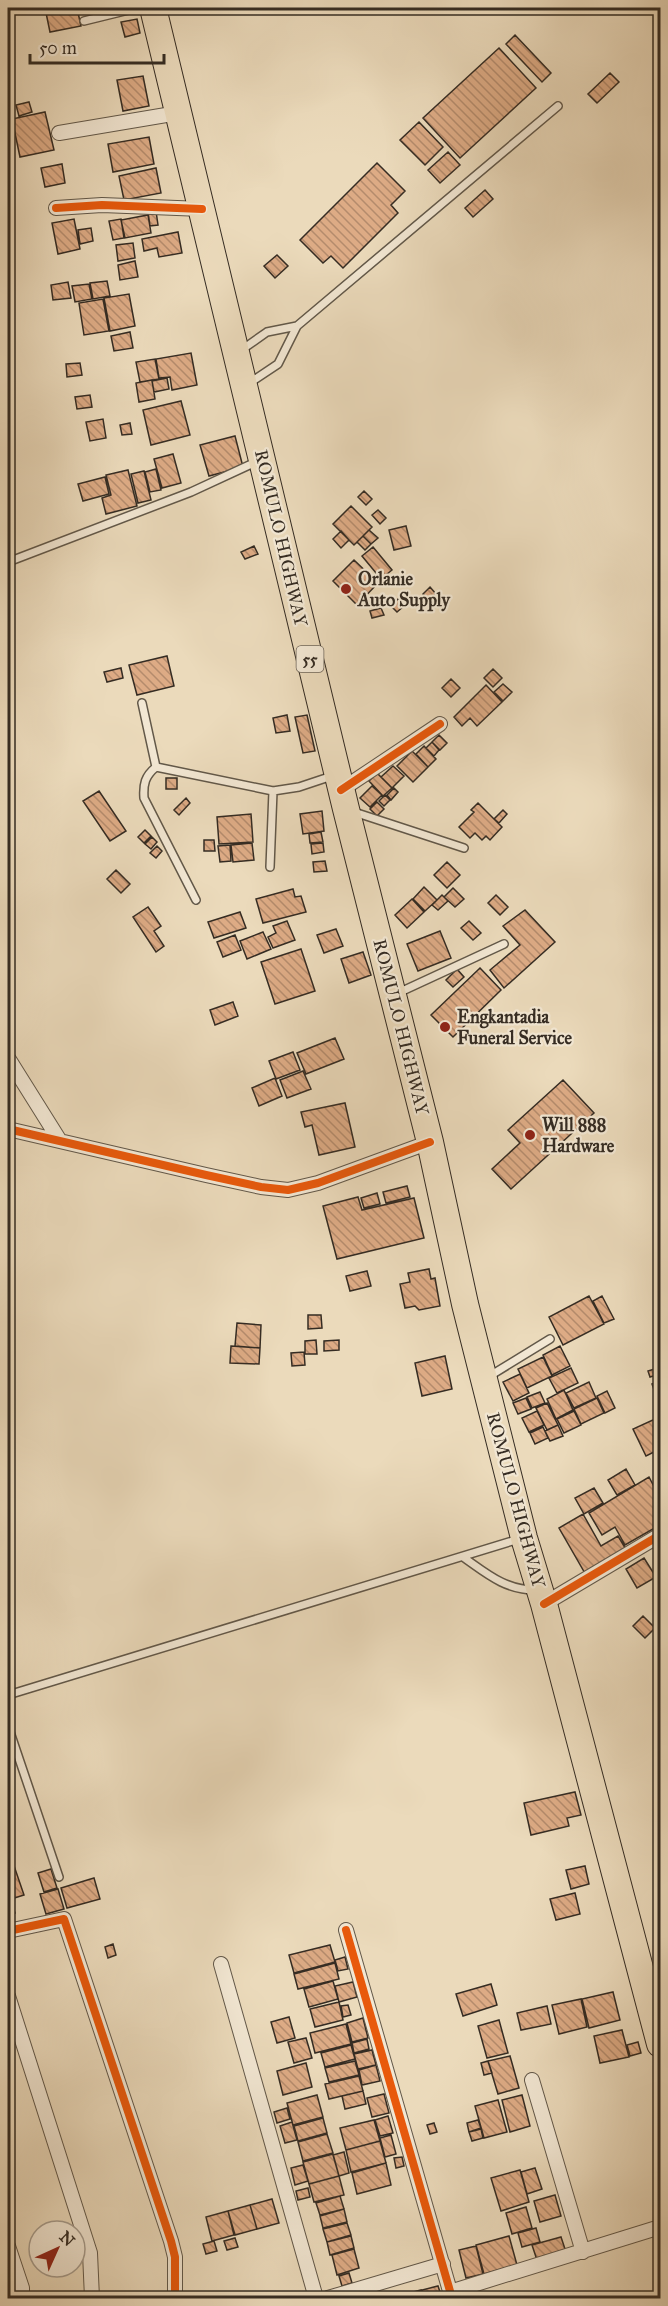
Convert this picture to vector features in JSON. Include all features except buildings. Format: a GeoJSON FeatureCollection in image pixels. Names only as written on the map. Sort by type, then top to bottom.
{"type":"FeatureCollection","features":[{"type":"Feature","properties":{"kind":"highway","name":"ROMULO HIGHWAY"},"geometry":{"type":"LineString","coordinates":[[153,8],[341,791],[430,1142],[465,1304],[524,1538],[542,1597],[660,2044]]}},
{"type":"Feature","properties":{"kind":"street"},"geometry":{"type":"LineString","coordinates":[[59,133],[178,113]]}},
{"type":"Feature","properties":{"kind":"street"},"geometry":{"type":"LineString","coordinates":[[56,208],[102,205],[202,209]]}},
{"type":"Feature","properties":{"kind":"street"},"geometry":{"type":"LineString","coordinates":[[341,791],[440,724]]}},
{"type":"Feature","properties":{"kind":"street"},"geometry":{"type":"LineString","coordinates":[[8,1058],[60,1141]]}},
{"type":"Feature","properties":{"kind":"street"},"geometry":{"type":"LineString","coordinates":[[8,1129],[261,1187],[288,1190],[318,1183],[430,1142]]}},
{"type":"Feature","properties":{"kind":"street"},"geometry":{"type":"LineString","coordinates":[[542,1597],[660,1535]]}},
{"type":"Feature","properties":{"kind":"street"},"geometry":{"type":"LineString","coordinates":[[8,1931],[64,1919],[171,2241],[175,2257],[176,2298]]}},
{"type":"Feature","properties":{"kind":"street"},"geometry":{"type":"LineString","coordinates":[[346,1930],[451,2295],[660,2227]]}},
{"type":"Feature","properties":{"kind":"street"},"geometry":{"type":"LineString","coordinates":[[220,1964],[316,2298]]}},
{"type":"Feature","properties":{"kind":"street"},"geometry":{"type":"LineString","coordinates":[[8,1996],[90,2253],[92,2298]]}},
{"type":"Feature","properties":{"kind":"street"},"geometry":{"type":"LineString","coordinates":[[532,2080],[583,2252]]}},
{"type":"Feature","properties":{"kind":"street"},"geometry":{"type":"LineString","coordinates":[[8,2246],[22,2288],[22,2298]]}},
{"type":"Feature","properties":{"kind":"street"},"geometry":{"type":"LineString","coordinates":[[328,2298],[443,2264]]}},
{"type":"Feature","properties":{"kind":"lane"},"geometry":{"type":"LineString","coordinates":[[84,21],[136,8]]}},
{"type":"Feature","properties":{"kind":"lane"},"geometry":{"type":"LineString","coordinates":[[245,387],[278,364],[297,326],[558,106]]}},
{"type":"Feature","properties":{"kind":"lane"},"geometry":{"type":"LineString","coordinates":[[237,353],[267,332],[297,326]]}},
{"type":"Feature","properties":{"kind":"lane"},"geometry":{"type":"LineString","coordinates":[[8,562],[191,492],[262,459]]}},
{"type":"Feature","properties":{"kind":"lane"},"geometry":{"type":"LineString","coordinates":[[142,703],[156,767]]}},
{"type":"Feature","properties":{"kind":"lane"},"geometry":{"type":"LineString","coordinates":[[156,767],[273,791],[299,787],[341,791],[464,848]]}},
{"type":"Feature","properties":{"kind":"lane"},"geometry":{"type":"LineString","coordinates":[[156,767],[147,775],[143,786],[144,798],[196,900]]}},
{"type":"Feature","properties":{"kind":"lane"},"geometry":{"type":"LineString","coordinates":[[270,867],[273,791]]}},
{"type":"Feature","properties":{"kind":"lane"},"geometry":{"type":"LineString","coordinates":[[393,996],[504,944]]}},
{"type":"Feature","properties":{"kind":"lane"},"geometry":{"type":"LineString","coordinates":[[484,1380],[550,1339]]}},
{"type":"Feature","properties":{"kind":"lane"},"geometry":{"type":"LineString","coordinates":[[8,1695],[524,1538]]}},
{"type":"Feature","properties":{"kind":"lane"},"geometry":{"type":"LineString","coordinates":[[463,1557],[507,1585],[542,1597]]}},
{"type":"Feature","properties":{"kind":"lane"},"geometry":{"type":"LineString","coordinates":[[8,1726],[59,1877]]}},
{"type":"Feature","properties":{"kind":"cycle path"},"geometry":{"type":"LineString","coordinates":[[56,208],[102,205],[202,209]]}},
{"type":"Feature","properties":{"kind":"cycle path"},"geometry":{"type":"LineString","coordinates":[[341,790],[440,724]]}},
{"type":"Feature","properties":{"kind":"cycle path"},"geometry":{"type":"LineString","coordinates":[[8,1129],[261,1187],[288,1190],[318,1183],[430,1142]]}},
{"type":"Feature","properties":{"kind":"cycle path"},"geometry":{"type":"LineString","coordinates":[[544,1604],[660,1535]]}},
{"type":"Feature","properties":{"kind":"cycle path"},"geometry":{"type":"LineString","coordinates":[[8,1931],[64,1919],[171,2241],[175,2257],[175,2298]]}},
{"type":"Feature","properties":{"kind":"cycle path"},"geometry":{"type":"LineString","coordinates":[[346,1930],[452,2298]]}},
{"type":"Feature","properties":{"kind":"place","name":"Orlanie Auto Supply"},"geometry":{"type":"Point","coordinates":[346,589]}},
{"type":"Feature","properties":{"kind":"place","name":"Engkantadia Funeral Service"},"geometry":{"type":"Point","coordinates":[445,1027]}},
{"type":"Feature","properties":{"kind":"place","name":"Will 888 Hardware"},"geometry":{"type":"Point","coordinates":[530,1135]}}]}
